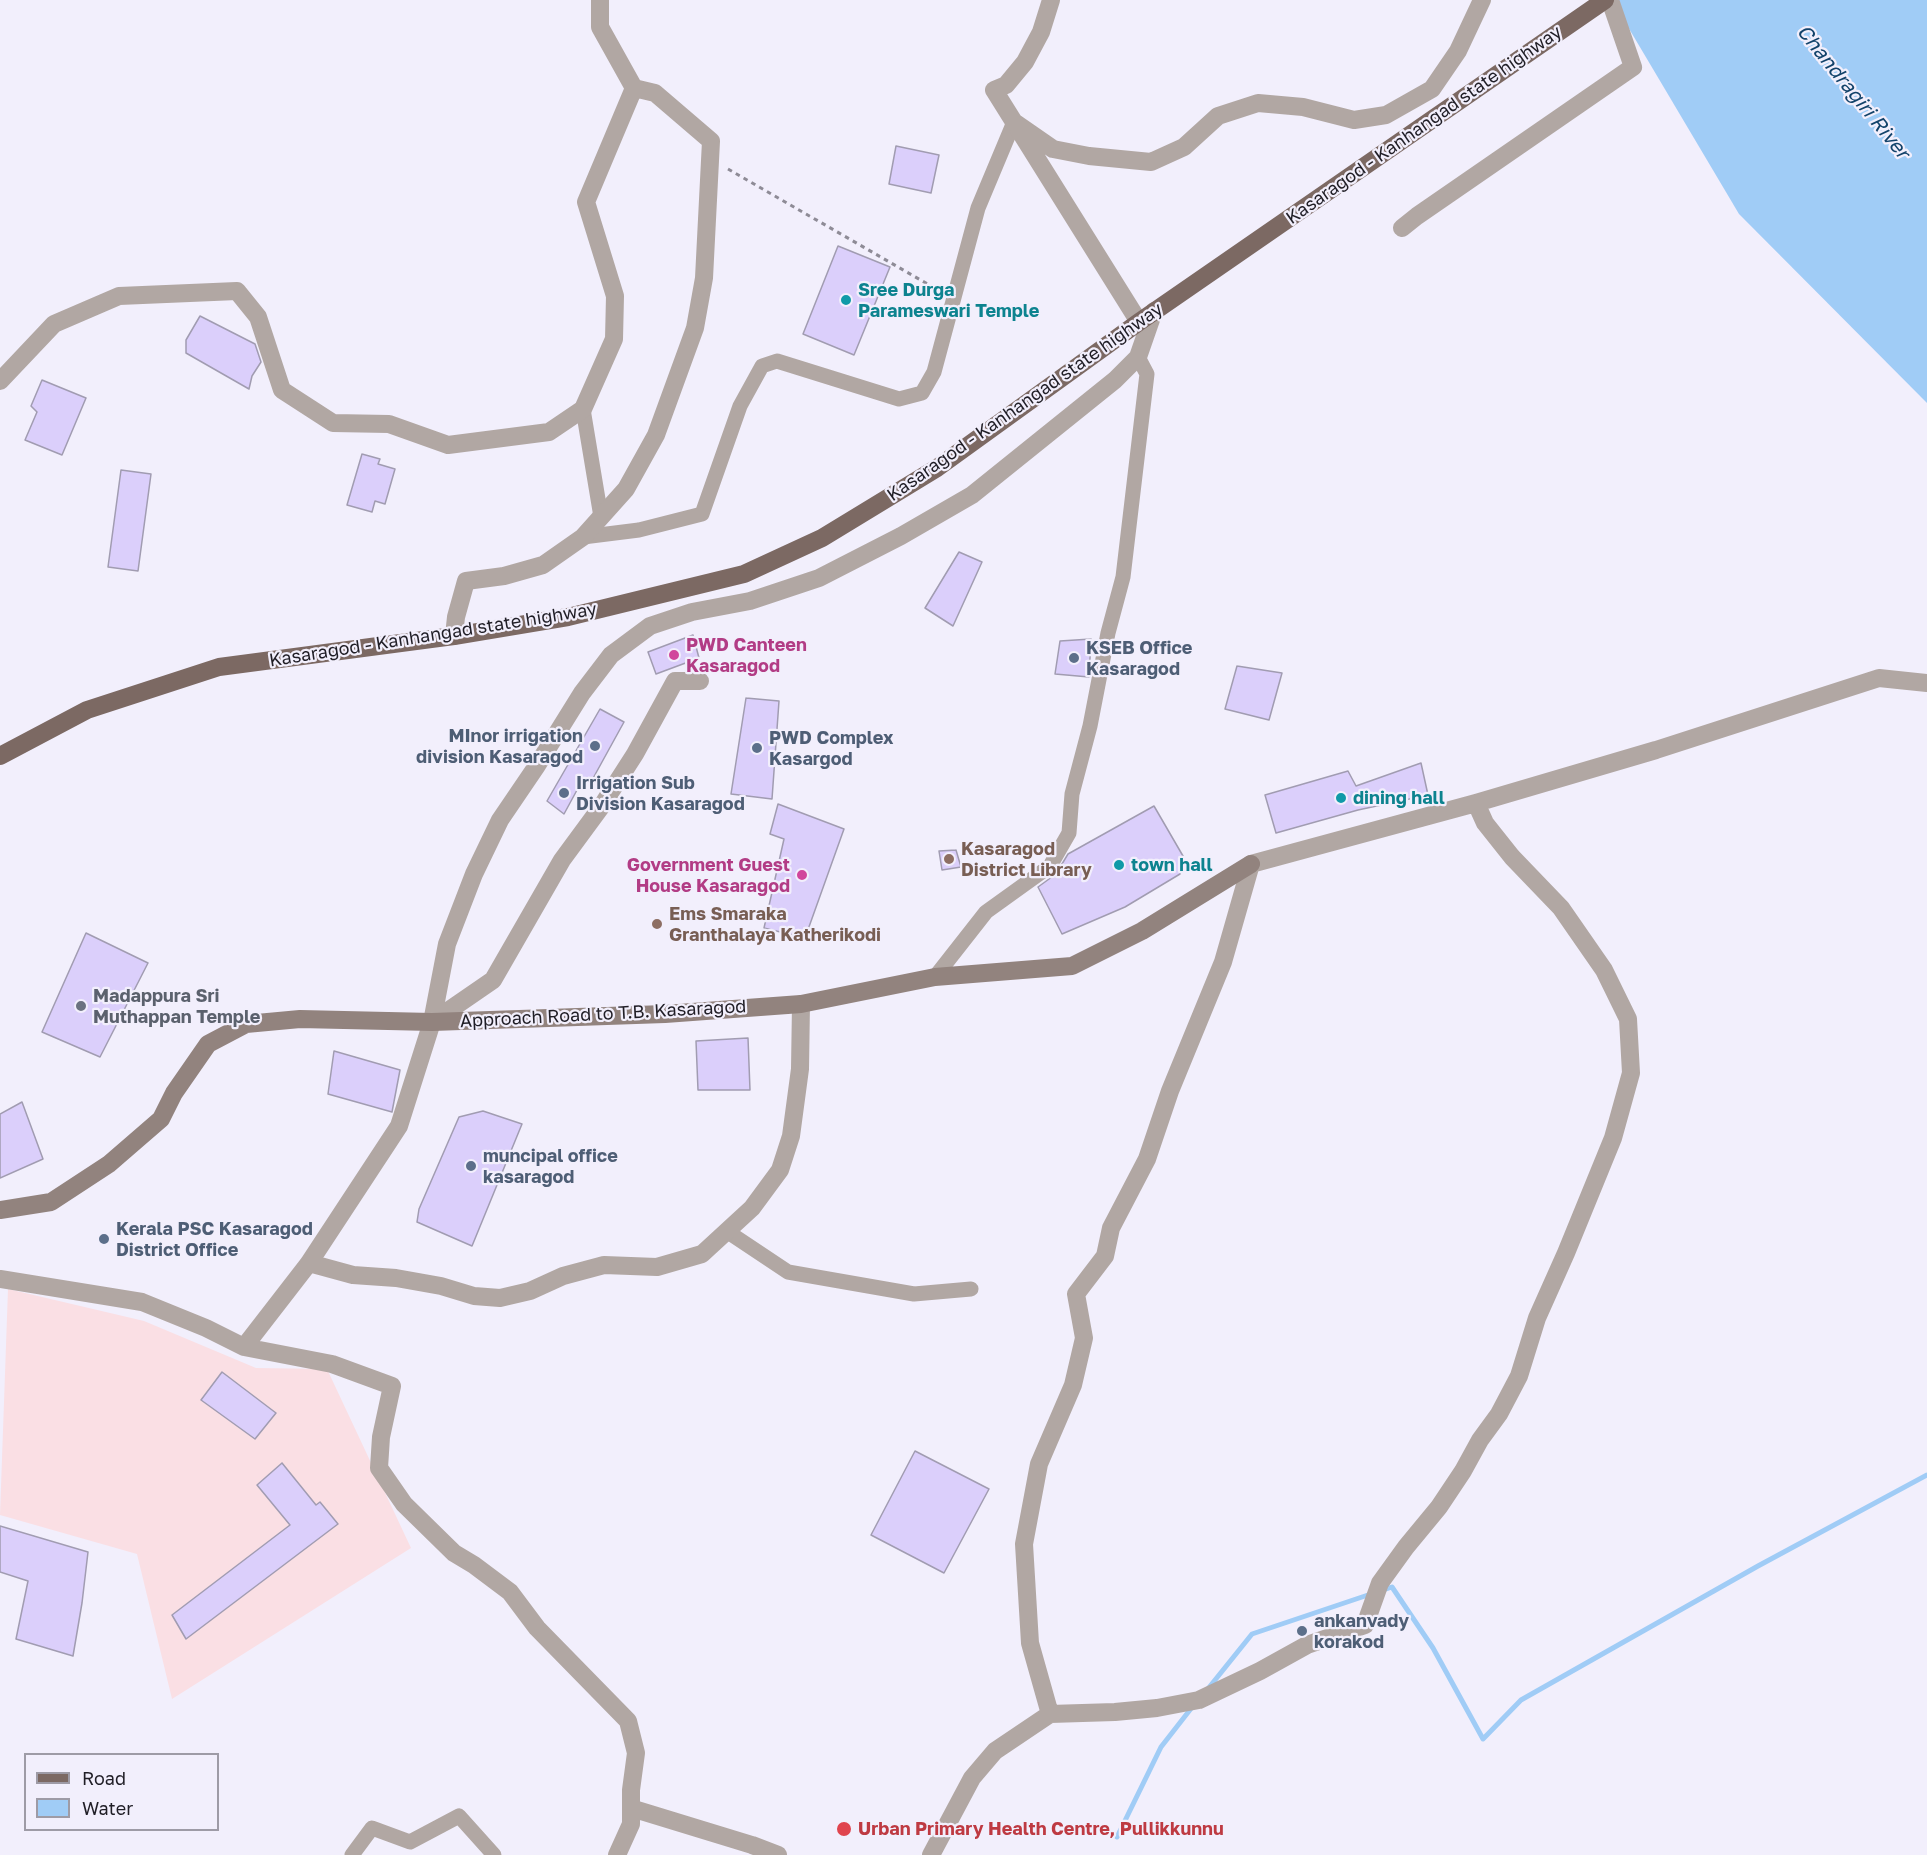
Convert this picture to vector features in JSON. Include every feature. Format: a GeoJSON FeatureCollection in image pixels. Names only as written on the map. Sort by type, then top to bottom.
{"type":"FeatureCollection","features":[{"type":"Feature","properties":{"kind":"main road","name":"Kasaragod - Kanhangad state highway"},"geometry":{"type":"LineString","coordinates":[[0,756],[87,710],[219,667],[454,636],[568,617],[744,574],[822,538],[937,468],[1154,311],[1605,0]]}},
{"type":"Feature","properties":{"kind":"main road","name":"Approach Road to T.B. Kasaragod"},"geometry":{"type":"LineString","coordinates":[[0,1210],[51,1202],[109,1164],[161,1119],[174,1093],[208,1044],[246,1024],[300,1019],[432,1022],[665,1014],[801,1004],[935,977],[1072,966],[1142,931],[1251,864]]}},
{"type":"Feature","properties":{"kind":"street"},"geometry":{"type":"LineString","coordinates":[[454,636],[456,617],[466,581],[504,576],[543,565],[583,537],[626,489],[656,435],[695,328],[704,278],[711,141],[654,93],[634,88],[600,27],[600,0]]}},
{"type":"Feature","properties":{"kind":"street"},"geometry":{"type":"LineString","coordinates":[[1051,0],[1041,32],[1025,62],[1006,85],[994,90],[1139,322]]}},
{"type":"Feature","properties":{"kind":"street"},"geometry":{"type":"LineString","coordinates":[[1014,122],[1053,149],[1089,156],[1151,162],[1184,147],[1218,116],[1258,103],[1303,107],[1354,120],[1386,116],[1432,89],[1458,51],[1482,0]]}},
{"type":"Feature","properties":{"kind":"street"},"geometry":{"type":"LineString","coordinates":[[1402,228],[1634,67],[1610,0]]}},
{"type":"Feature","properties":{"kind":"street"},"geometry":{"type":"LineString","coordinates":[[601,517],[583,410],[614,339],[615,296],[586,202],[634,88]]}},
{"type":"Feature","properties":{"kind":"street"},"geometry":{"type":"LineString","coordinates":[[583,537],[639,530],[702,514],[740,406],[762,366],[777,361],[899,399],[922,393],[934,372],[978,208],[1014,122]]}},
{"type":"Feature","properties":{"kind":"street"},"geometry":{"type":"LineString","coordinates":[[0,381],[54,324],[119,296],[237,291],[258,317],[282,390],[333,423],[389,424],[448,445],[549,432],[583,410]]}},
{"type":"Feature","properties":{"kind":"street"},"geometry":{"type":"LineString","coordinates":[[244,1347],[309,1263],[399,1125],[432,1022],[447,944],[474,874],[500,820],[582,693],[611,654],[650,626],[692,612],[750,601],[819,578],[901,536],[972,495],[1115,380],[1138,357],[1154,311]]}},
{"type":"Feature","properties":{"kind":"street"},"geometry":{"type":"LineString","coordinates":[[935,977],[986,912],[1050,866],[1069,833],[1072,794],[1090,726],[1108,633],[1123,577],[1147,374],[1138,357]]}},
{"type":"Feature","properties":{"kind":"street"},"geometry":{"type":"LineString","coordinates":[[1050,1714],[1030,1643],[1024,1544],[1039,1464],[1073,1385],[1084,1338],[1076,1294],[1105,1256],[1111,1228],[1147,1159],[1170,1091],[1223,962],[1251,864],[1476,803],[1656,750],[1879,678],[1927,683]]}},
{"type":"Feature","properties":{"kind":"street"},"geometry":{"type":"LineString","coordinates":[[432,1022],[493,980],[562,860],[602,807],[635,754],[675,681],[700,681]]}},
{"type":"Feature","properties":{"kind":"street"},"geometry":{"type":"LineString","coordinates":[[931,1855],[972,1778],[996,1751],[1050,1714],[1115,1712],[1157,1708],[1199,1700],[1260,1671],[1307,1645],[1365,1625],[1380,1582],[1451,1489],[1480,1440],[1499,1414],[1519,1376],[1537,1318],[1613,1138],[1631,1073],[1628,1019],[1604,970],[1567,917],[1485,823],[1476,803]]}},
{"type":"Feature","properties":{"kind":"street"},"geometry":{"type":"LineString","coordinates":[[309,1263],[352,1275],[396,1278],[474,1296],[500,1298],[530,1291],[563,1276],[604,1265],[657,1267],[702,1254],[752,1208],[780,1170],[791,1136],[800,1069],[801,1004]]}},
{"type":"Feature","properties":{"kind":"street"},"geometry":{"type":"LineString","coordinates":[[728,1232],[788,1272],[914,1294],[971,1289]]}},
{"type":"Feature","properties":{"kind":"street"},"geometry":{"type":"LineString","coordinates":[[0,1279],[142,1302],[206,1328],[244,1347],[333,1364],[392,1386],[381,1437],[379,1468],[404,1504],[454,1553],[510,1592],[537,1628],[628,1721],[636,1753],[631,1824],[617,1855]]}},
{"type":"Feature","properties":{"kind":"street"},"geometry":{"type":"LineString","coordinates":[[631,1808],[778,1855]]}},
{"type":"Feature","properties":{"kind":"street"},"geometry":{"type":"LineString","coordinates":[[352,1855],[372,1828],[410,1842],[459,1816],[494,1855]]}},
{"type":"Feature","properties":{"kind":"path"},"geometry":{"type":"LineString","coordinates":[[710,159],[953,299]]}},
{"type":"Feature","properties":{"kind":"shaded area"},"geometry":{"type":"Polygon","coordinates":[[[8,1289],[144,1321],[256,1368],[327,1369],[411,1548],[172,1699],[137,1554],[0,1515],[8,1289]]]}},
{"type":"Feature","properties":{"kind":"water","name":"Chandragiri River"},"geometry":{"type":"Polygon","coordinates":[[[1612,0],[1927,0],[1927,403],[1739,214],[1612,0]]]}},
{"type":"Feature","properties":{"kind":"building"},"geometry":{"type":"Polygon","coordinates":[[[896,146],[939,155],[931,193],[889,184],[896,146]]]}},
{"type":"Feature","properties":{"kind":"building","name":"Sree Durga Parameswari Temple"},"geometry":{"type":"Polygon","coordinates":[[[838,246],[890,267],[854,355],[803,334],[838,246]]]}},
{"type":"Feature","properties":{"kind":"building"},"geometry":{"type":"Polygon","coordinates":[[[200,316],[255,344],[261,362],[252,376],[249,389],[186,353],[186,340],[200,316]]]}},
{"type":"Feature","properties":{"kind":"building"},"geometry":{"type":"Polygon","coordinates":[[[42,380],[86,398],[62,455],[25,440],[37,412],[31,406],[42,380]]]}},
{"type":"Feature","properties":{"kind":"building"},"geometry":{"type":"Polygon","coordinates":[[[362,454],[380,459],[378,464],[395,469],[385,504],[375,501],[372,512],[347,505],[362,454]]]}},
{"type":"Feature","properties":{"kind":"building"},"geometry":{"type":"Polygon","coordinates":[[[121,470],[151,474],[138,571],[108,567],[121,470]]]}},
{"type":"Feature","properties":{"kind":"building"},"geometry":{"type":"Polygon","coordinates":[[[959,552],[982,562],[953,626],[925,608],[959,552]]]}},
{"type":"Feature","properties":{"kind":"building","name":"PWD Canteen Kasaragod"},"geometry":{"type":"Polygon","coordinates":[[[693,635],[699,658],[656,674],[648,652],[693,635]]]}},
{"type":"Feature","properties":{"kind":"building","name":"KSEB Office Kasaragod"},"geometry":{"type":"Polygon","coordinates":[[[1091,639],[1089,677],[1055,674],[1060,641],[1091,639]]]}},
{"type":"Feature","properties":{"kind":"building"},"geometry":{"type":"Polygon","coordinates":[[[1237,666],[1282,673],[1269,720],[1225,709],[1237,666]]]}},
{"type":"Feature","properties":{"kind":"building","name":"PWD Complex Kasargod"},"geometry":{"type":"Polygon","coordinates":[[[746,698],[779,701],[772,799],[731,794],[746,698]]]}},
{"type":"Feature","properties":{"kind":"building","name":"MInor irrigation division Kasaragod"},"geometry":{"type":"Polygon","coordinates":[[[600,709],[624,722],[591,782],[583,779],[564,814],[547,801],[600,709]]]}},
{"type":"Feature","properties":{"kind":"building","name":"dining hall"},"geometry":{"type":"Polygon","coordinates":[[[1421,763],[1428,795],[1358,810],[1276,833],[1265,795],[1348,771],[1356,786],[1421,763]]]}},
{"type":"Feature","properties":{"kind":"building","name":"Government Guest House Kasaragod"},"geometry":{"type":"Polygon","coordinates":[[[778,804],[844,829],[805,938],[764,928],[784,839],[770,834],[778,804]]]}},
{"type":"Feature","properties":{"kind":"building","name":"town hall"},"geometry":{"type":"Polygon","coordinates":[[[1154,806],[1183,856],[1180,874],[1125,907],[1062,934],[1038,887],[1056,874],[1068,854],[1154,806]]]}},
{"type":"Feature","properties":{"kind":"building","name":"Kasaragod District Library"},"geometry":{"type":"Polygon","coordinates":[[[956,850],[961,867],[942,870],[939,851],[956,850]]]}},
{"type":"Feature","properties":{"kind":"building"},"geometry":{"type":"Polygon","coordinates":[[[86,933],[148,963],[100,1057],[42,1032],[86,933]]]}},
{"type":"Feature","properties":{"kind":"building"},"geometry":{"type":"Polygon","coordinates":[[[748,1038],[750,1090],[698,1090],[696,1041],[748,1038]]]}},
{"type":"Feature","properties":{"kind":"building"},"geometry":{"type":"Polygon","coordinates":[[[334,1051],[400,1070],[392,1112],[328,1094],[334,1051]]]}},
{"type":"Feature","properties":{"kind":"building"},"geometry":{"type":"Polygon","coordinates":[[[22,1102],[43,1159],[0,1178],[0,1114],[22,1102]]]}},
{"type":"Feature","properties":{"kind":"building","name":"muncipal office kasaragod"},"geometry":{"type":"Polygon","coordinates":[[[483,1111],[522,1124],[472,1246],[417,1222],[419,1209],[459,1117],[483,1111]]]}},
{"type":"Feature","properties":{"kind":"building"},"geometry":{"type":"Polygon","coordinates":[[[222,1372],[276,1413],[255,1439],[201,1400],[222,1372]]]}},
{"type":"Feature","properties":{"kind":"building"},"geometry":{"type":"Polygon","coordinates":[[[915,1451],[989,1489],[944,1573],[871,1535],[915,1451]]]}},
{"type":"Feature","properties":{"kind":"building"},"geometry":{"type":"Polygon","coordinates":[[[282,1463],[316,1505],[320,1502],[338,1524],[186,1639],[172,1615],[290,1525],[257,1485],[282,1463]]]}},
{"type":"Feature","properties":{"kind":"building"},"geometry":{"type":"Polygon","coordinates":[[[0,1526],[88,1552],[73,1656],[16,1639],[28,1581],[0,1572],[0,1526]]]}},
{"type":"Feature","properties":{"kind":"waterway"},"geometry":{"type":"LineString","coordinates":[[1383,1590],[1392,1587],[1433,1648],[1483,1739],[1521,1700],[1758,1566],[1927,1475]]}},
{"type":"Feature","properties":{"kind":"waterway"},"geometry":{"type":"LineString","coordinates":[[1207,1690],[1252,1634],[1371,1594]]}},
{"type":"Feature","properties":{"kind":"waterway"},"geometry":{"type":"LineString","coordinates":[[1117,1837],[1161,1747],[1193,1706]]}},
{"type":"Feature","properties":{"kind":"place","name":"Sree Durga Parameswari Temple"},"geometry":{"type":"Point","coordinates":[846,300]}},
{"type":"Feature","properties":{"kind":"place","name":"PWD Canteen Kasaragod"},"geometry":{"type":"Point","coordinates":[674,655]}},
{"type":"Feature","properties":{"kind":"place","name":"KSEB Office Kasaragod"},"geometry":{"type":"Point","coordinates":[1074,658]}},
{"type":"Feature","properties":{"kind":"place","name":"MInor irrigation division Kasaragod"},"geometry":{"type":"Point","coordinates":[595,746]}},
{"type":"Feature","properties":{"kind":"place","name":"PWD Complex Kasargod"},"geometry":{"type":"Point","coordinates":[757,748]}},
{"type":"Feature","properties":{"kind":"place","name":"Irrigation Sub Division Kasaragod"},"geometry":{"type":"Point","coordinates":[564,793]}},
{"type":"Feature","properties":{"kind":"place","name":"dining hall"},"geometry":{"type":"Point","coordinates":[1341,798]}},
{"type":"Feature","properties":{"kind":"place","name":"Kasaragod District Library"},"geometry":{"type":"Point","coordinates":[949,859]}},
{"type":"Feature","properties":{"kind":"place","name":"town hall"},"geometry":{"type":"Point","coordinates":[1119,865]}},
{"type":"Feature","properties":{"kind":"place","name":"Government Guest House Kasaragod"},"geometry":{"type":"Point","coordinates":[802,875]}},
{"type":"Feature","properties":{"kind":"place","name":"Ems Smaraka Granthalaya Katherikodi"},"geometry":{"type":"Point","coordinates":[657,924]}},
{"type":"Feature","properties":{"kind":"place","name":"Madappura Sri Muthappan Temple"},"geometry":{"type":"Point","coordinates":[81,1006]}},
{"type":"Feature","properties":{"kind":"place","name":"muncipal office kasaragod"},"geometry":{"type":"Point","coordinates":[471,1166]}},
{"type":"Feature","properties":{"kind":"place","name":"Kerala PSC Kasaragod District Office"},"geometry":{"type":"Point","coordinates":[104,1239]}},
{"type":"Feature","properties":{"kind":"place","name":"ankanvady korakod"},"geometry":{"type":"Point","coordinates":[1302,1631]}},
{"type":"Feature","properties":{"kind":"place","name":"Urban Primary Health Centre, Pullikkunnu"},"geometry":{"type":"Point","coordinates":[844,1829]}}]}
